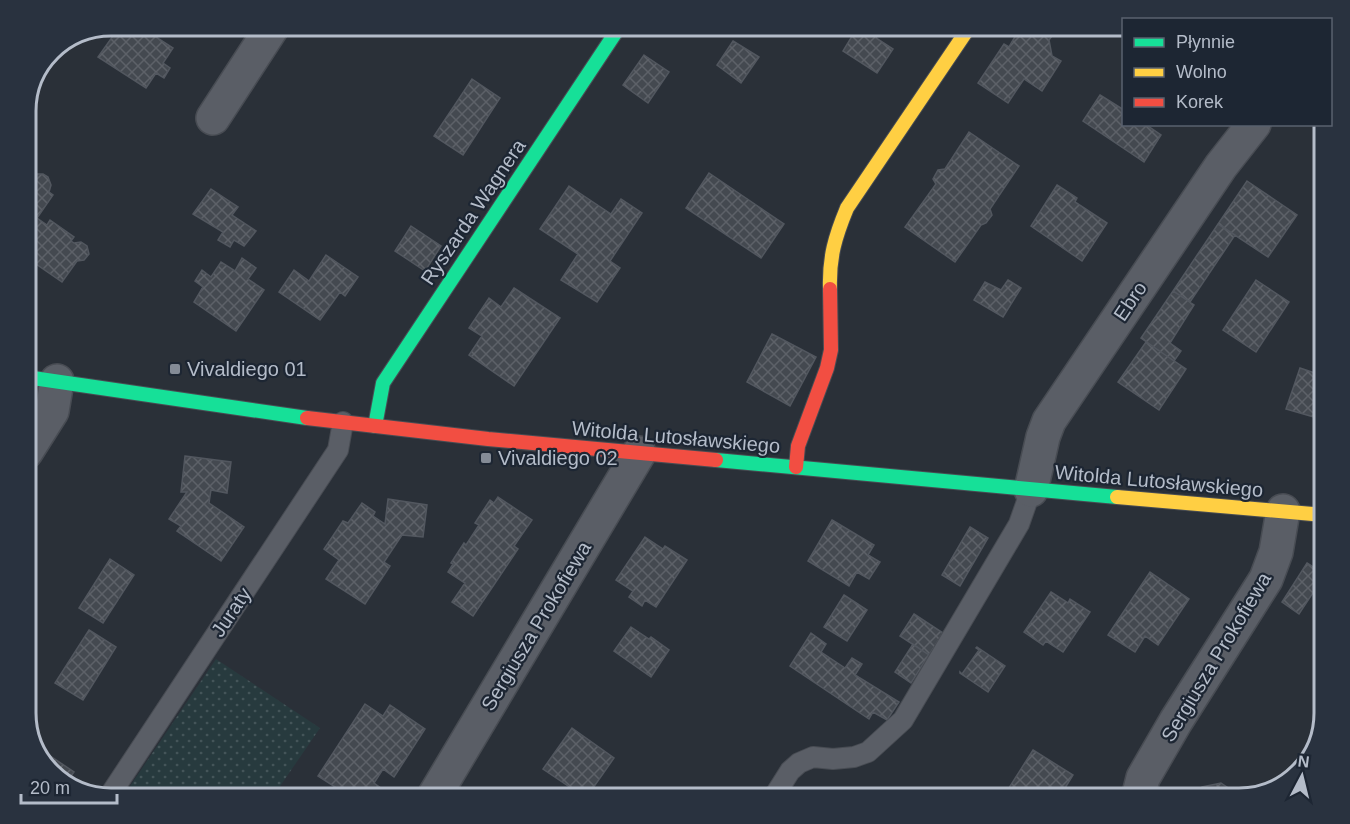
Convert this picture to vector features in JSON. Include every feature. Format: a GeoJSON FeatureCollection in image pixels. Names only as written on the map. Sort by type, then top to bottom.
{"type":"FeatureCollection","features":[{"type":"Feature","properties":{"kind":"street"},"geometry":{"type":"LineString","coordinates":[[213,118],[266,36]]}},
{"type":"Feature","properties":{"kind":"street","name":"Ryszarda Wagnera"},"geometry":{"type":"LineString","coordinates":[[375,426],[383,383],[613,36]]}},
{"type":"Feature","properties":{"kind":"street"},"geometry":{"type":"LineString","coordinates":[[796,467],[798,446],[827,368],[831,350],[829,269],[836,235],[847,208],[963,36]]}},
{"type":"Feature","properties":{"kind":"street","name":"Ebro"},"geometry":{"type":"LineString","coordinates":[[1031,490],[1049,421],[1221,166],[1252,126]]}},
{"type":"Feature","properties":{"kind":"street"},"geometry":{"type":"LineString","coordinates":[[36,436],[52,411],[41,379]]}},
{"type":"Feature","properties":{"kind":"street","name":"Witolda Lutosławskiego"},"geometry":{"type":"LineString","coordinates":[[41,379],[294,416],[489,439],[1314,514]]}},
{"type":"Feature","properties":{"kind":"street","name":"Sergiusza Prokofiewa"},"geometry":{"type":"LineString","coordinates":[[439,788],[639,453]]}},
{"type":"Feature","properties":{"kind":"street","name":"Sergiusza Prokofiewa"},"geometry":{"type":"LineString","coordinates":[[1140,788],[1143,778],[1176,722],[1266,579],[1276,552],[1283,511]]}},
{"type":"Feature","properties":{"kind":"lane","name":"Juraty"},"geometry":{"type":"LineString","coordinates":[[115,788],[338,450],[343,422]]}},
{"type":"Feature","properties":{"kind":"lane"},"geometry":{"type":"LineString","coordinates":[[779,788],[790,771],[799,763],[813,757],[854,758],[868,752],[903,720],[1019,524],[1031,490]]}},
{"type":"Feature","properties":{"kind":"green space"},"geometry":{"type":"Polygon","coordinates":[[[216,659],[320,728],[279,788],[129,788],[216,659]]]}},
{"type":"Feature","properties":{"kind":"building"},"geometry":{"type":"Polygon","coordinates":[[[113,36],[154,36],[173,48],[163,63],[170,68],[164,78],[156,73],[146,88],[98,57],[113,36]]]}},
{"type":"Feature","properties":{"kind":"building"},"geometry":{"type":"Polygon","coordinates":[[[852,36],[878,36],[876,38],[893,49],[877,73],[843,51],[852,36]]]}},
{"type":"Feature","properties":{"kind":"building"},"geometry":{"type":"Polygon","coordinates":[[[1015,36],[1052,36],[1049,40],[1052,56],[1061,61],[1042,91],[1024,79],[1008,103],[978,83],[1004,44],[1009,47],[1015,36]]]}},
{"type":"Feature","properties":{"kind":"building"},"geometry":{"type":"Polygon","coordinates":[[[733,41],[759,57],[741,83],[717,65],[733,41]]]}},
{"type":"Feature","properties":{"kind":"building"},"geometry":{"type":"Polygon","coordinates":[[[644,55],[669,72],[648,103],[623,85],[644,55]]]}},
{"type":"Feature","properties":{"kind":"building"},"geometry":{"type":"Polygon","coordinates":[[[472,79],[500,98],[463,155],[434,136],[472,79]]]}},
{"type":"Feature","properties":{"kind":"building"},"geometry":{"type":"Polygon","coordinates":[[[1100,95],[1122,109],[1122,126],[1148,126],[1161,135],[1144,162],[1083,121],[1100,95]]]}},
{"type":"Feature","properties":{"kind":"building"},"geometry":{"type":"Polygon","coordinates":[[[969,132],[1019,166],[990,209],[992,215],[986,223],[981,225],[955,262],[905,227],[936,184],[933,179],[938,170],[945,169],[969,132]]]}},
{"type":"Feature","properties":{"kind":"building"},"geometry":{"type":"Polygon","coordinates":[[[709,173],[784,224],[761,258],[686,208],[709,173]]]}},
{"type":"Feature","properties":{"kind":"building"},"geometry":{"type":"Polygon","coordinates":[[[36,174],[48,177],[51,185],[49,192],[53,195],[37,218],[47,225],[50,220],[74,237],[71,241],[81,242],[87,246],[89,254],[84,260],[77,261],[62,282],[36,264],[36,174]]]}},
{"type":"Feature","properties":{"kind":"building"},"geometry":{"type":"Polygon","coordinates":[[[1247,181],[1297,215],[1268,257],[1218,224],[1247,181]]]}},
{"type":"Feature","properties":{"kind":"building"},"geometry":{"type":"Polygon","coordinates":[[[1057,185],[1077,198],[1075,202],[1107,223],[1082,261],[1031,226],[1057,185]]]}},
{"type":"Feature","properties":{"kind":"building"},"geometry":{"type":"Polygon","coordinates":[[[569,186],[611,214],[621,199],[642,213],[610,261],[620,268],[597,302],[561,280],[578,254],[540,229],[569,186]]]}},
{"type":"Feature","properties":{"kind":"building"},"geometry":{"type":"Polygon","coordinates":[[[211,189],[238,207],[232,215],[256,231],[244,246],[234,240],[230,247],[218,240],[223,232],[193,214],[211,189]]]}},
{"type":"Feature","properties":{"kind":"building"},"geometry":{"type":"Polygon","coordinates":[[[1218,224],[1235,235],[1190,302],[1173,291],[1218,224]]]}},
{"type":"Feature","properties":{"kind":"building"},"geometry":{"type":"Polygon","coordinates":[[[411,226],[441,246],[425,271],[395,251],[411,226]]]}},
{"type":"Feature","properties":{"kind":"building"},"geometry":{"type":"Polygon","coordinates":[[[326,255],[358,277],[345,296],[340,292],[320,320],[279,292],[294,270],[309,281],[326,255]]]}},
{"type":"Feature","properties":{"kind":"building"},"geometry":{"type":"Polygon","coordinates":[[[242,258],[256,268],[248,279],[264,290],[236,331],[194,302],[203,287],[195,281],[202,270],[211,277],[221,262],[235,271],[242,258]]]}},
{"type":"Feature","properties":{"kind":"building"},"geometry":{"type":"Polygon","coordinates":[[[1008,280],[1021,288],[1003,317],[974,300],[985,282],[1001,290],[1008,280]]]}},
{"type":"Feature","properties":{"kind":"building"},"geometry":{"type":"Polygon","coordinates":[[[1256,280],[1289,302],[1256,352],[1223,330],[1256,280]]]}},
{"type":"Feature","properties":{"kind":"building"},"geometry":{"type":"Polygon","coordinates":[[[514,288],[560,318],[514,386],[469,355],[482,336],[469,328],[489,298],[501,307],[514,288]]]}},
{"type":"Feature","properties":{"kind":"building"},"geometry":{"type":"Polygon","coordinates":[[[1173,291],[1194,305],[1170,343],[1181,351],[1174,361],[1141,338],[1173,291]]]}},
{"type":"Feature","properties":{"kind":"building"},"geometry":{"type":"Polygon","coordinates":[[[772,334],[816,357],[790,406],[747,382],[772,334]]]}},
{"type":"Feature","properties":{"kind":"building"},"geometry":{"type":"Polygon","coordinates":[[[1146,342],[1186,369],[1159,410],[1118,382],[1146,342]]]}},
{"type":"Feature","properties":{"kind":"building"},"geometry":{"type":"Polygon","coordinates":[[[1300,368],[1314,373],[1314,417],[1286,409],[1300,368]]]}},
{"type":"Feature","properties":{"kind":"building"},"geometry":{"type":"Polygon","coordinates":[[[185,456],[231,462],[227,493],[211,490],[209,503],[244,527],[221,561],[177,531],[181,526],[169,519],[187,492],[181,492],[185,456]]]}},
{"type":"Feature","properties":{"kind":"building"},"geometry":{"type":"Polygon","coordinates":[[[498,497],[532,520],[514,546],[518,549],[473,616],[452,602],[465,583],[448,572],[464,543],[466,545],[479,525],[475,523],[490,500],[494,503],[498,497]]]}},
{"type":"Feature","properties":{"kind":"building"},"geometry":{"type":"Polygon","coordinates":[[[388,499],[427,505],[423,537],[402,535],[384,562],[390,566],[365,604],[326,579],[339,560],[324,549],[343,521],[348,523],[362,503],[375,512],[373,516],[385,524],[388,499]]]}},
{"type":"Feature","properties":{"kind":"building"},"geometry":{"type":"Polygon","coordinates":[[[832,520],[874,545],[868,555],[880,562],[869,579],[857,572],[849,586],[808,561],[832,520]]]}},
{"type":"Feature","properties":{"kind":"building"},"geometry":{"type":"Polygon","coordinates":[[[970,527],[988,538],[960,586],[942,575],[970,527]]]}},
{"type":"Feature","properties":{"kind":"building"},"geometry":{"type":"Polygon","coordinates":[[[645,537],[663,549],[665,546],[687,560],[656,607],[645,600],[642,606],[629,597],[633,591],[616,580],[645,537]]]}},
{"type":"Feature","properties":{"kind":"building"},"geometry":{"type":"Polygon","coordinates":[[[110,559],[134,575],[103,623],[79,608],[110,559]]]}},
{"type":"Feature","properties":{"kind":"building"},"geometry":{"type":"Polygon","coordinates":[[[1307,563],[1314,568],[1314,591],[1299,614],[1282,602],[1307,563]]]}},
{"type":"Feature","properties":{"kind":"building"},"geometry":{"type":"Polygon","coordinates":[[[1150,572],[1189,599],[1158,645],[1145,636],[1135,652],[1108,635],[1150,572]]]}},
{"type":"Feature","properties":{"kind":"building"},"geometry":{"type":"Polygon","coordinates":[[[1051,592],[1068,603],[1070,599],[1090,612],[1063,652],[1046,641],[1043,645],[1024,632],[1051,592]]]}},
{"type":"Feature","properties":{"kind":"building"},"geometry":{"type":"Polygon","coordinates":[[[844,595],[867,610],[847,641],[824,627],[844,595]]]}},
{"type":"Feature","properties":{"kind":"building"},"geometry":{"type":"Polygon","coordinates":[[[914,614],[943,633],[929,655],[900,636],[914,614]]]}},
{"type":"Feature","properties":{"kind":"building"},"geometry":{"type":"Polygon","coordinates":[[[631,627],[649,639],[651,637],[669,650],[651,677],[614,651],[631,627]]]}},
{"type":"Feature","properties":{"kind":"building"},"geometry":{"type":"Polygon","coordinates":[[[89,630],[116,647],[83,700],[55,683],[89,630]]]}},
{"type":"Feature","properties":{"kind":"building"},"geometry":{"type":"Polygon","coordinates":[[[811,633],[826,644],[821,652],[845,668],[852,658],[862,664],[855,675],[899,702],[887,720],[873,712],[869,719],[790,666],[811,633]]]}},
{"type":"Feature","properties":{"kind":"building"},"geometry":{"type":"Polygon","coordinates":[[[913,644],[929,655],[911,683],[895,672],[913,644]]]}},
{"type":"Feature","properties":{"kind":"building"},"geometry":{"type":"Polygon","coordinates":[[[977,647],[1005,666],[988,692],[960,673],[962,674],[979,650],[977,647]]]}},
{"type":"Feature","properties":{"kind":"building"},"geometry":{"type":"Polygon","coordinates":[[[365,704],[383,716],[390,705],[425,729],[394,777],[383,769],[374,783],[381,788],[337,788],[318,776],[365,704]]]}},
{"type":"Feature","properties":{"kind":"building"},"geometry":{"type":"Polygon","coordinates":[[[572,728],[614,758],[593,788],[571,788],[543,769],[572,728]]]}},
{"type":"Feature","properties":{"kind":"building"},"geometry":{"type":"Polygon","coordinates":[[[1033,750],[1073,775],[1065,788],[1009,788],[1033,750]]]}},
{"type":"Feature","properties":{"kind":"building"},"geometry":{"type":"Polygon","coordinates":[[[50,756],[74,772],[71,776],[65,772],[50,756]]]}},
{"type":"Feature","properties":{"kind":"building"},"geometry":{"type":"Polygon","coordinates":[[[1221,783],[1228,788],[1201,788],[1221,783]]]}},
{"type":"Feature","properties":{"kind":"traffic: fast"},"geometry":{"type":"LineString","coordinates":[[375,426],[383,383],[613,36]]}},
{"type":"Feature","properties":{"kind":"traffic: fast"},"geometry":{"type":"LineString","coordinates":[[36,378],[307,418]]}},
{"type":"Feature","properties":{"kind":"traffic: fast"},"geometry":{"type":"LineString","coordinates":[[716,460],[1117,497]]}},
{"type":"Feature","properties":{"kind":"traffic: slow"},"geometry":{"type":"LineString","coordinates":[[830,289],[834,247],[847,208],[963,36]]}},
{"type":"Feature","properties":{"kind":"traffic: slow"},"geometry":{"type":"LineString","coordinates":[[1117,497],[1314,514]]}},
{"type":"Feature","properties":{"kind":"traffic: jam"},"geometry":{"type":"LineString","coordinates":[[796,467],[798,446],[827,368],[831,350],[830,289]]}},
{"type":"Feature","properties":{"kind":"traffic: jam"},"geometry":{"type":"LineString","coordinates":[[307,418],[488,439],[716,460]]}},
{"type":"Feature","properties":{"kind":"place","name":"Vivaldiego 01"},"geometry":{"type":"Point","coordinates":[175,369]}},
{"type":"Feature","properties":{"kind":"place","name":"Vivaldiego 02"},"geometry":{"type":"Point","coordinates":[486,458]}}]}
